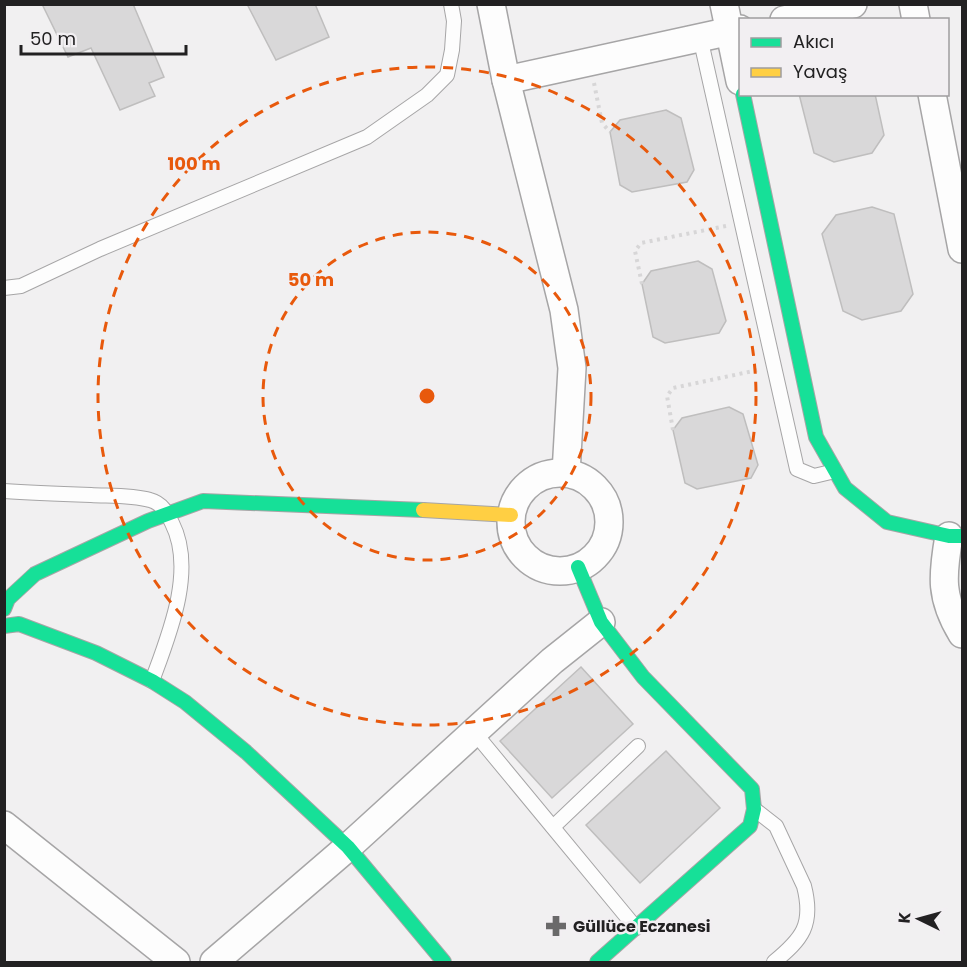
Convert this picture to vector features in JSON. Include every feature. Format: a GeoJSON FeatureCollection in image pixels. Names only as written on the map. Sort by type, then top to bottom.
{"type":"FeatureCollection","features":[{"type":"Feature","properties":{"kind":"street"},"geometry":{"type":"LineString","coordinates":[[491,4],[506,80],[564,310],[572,368],[566,473]]}},
{"type":"Feature","properties":{"kind":"street"},"geometry":{"type":"LineString","coordinates":[[724,4],[735,30],[739,64]]}},
{"type":"Feature","properties":{"kind":"street"},"geometry":{"type":"LineString","coordinates":[[793,18],[853,4]]}},
{"type":"Feature","properties":{"kind":"street"},"geometry":{"type":"LineString","coordinates":[[506,80],[735,30]]}},
{"type":"Feature","properties":{"kind":"street"},"geometry":{"type":"LineString","coordinates":[[743,96],[816,437],[845,488],[887,522],[956,536],[943,573],[945,598],[963,634]]}},
{"type":"Feature","properties":{"kind":"street"},"geometry":{"type":"LineString","coordinates":[[932,96],[963,249]]}},
{"type":"Feature","properties":{"kind":"street"},"geometry":{"type":"LineString","coordinates":[[566,473],[581,477],[594,487],[604,500],[608,515],[608,531],[602,547],[591,559],[578,567],[562,571],[546,569],[533,563],[523,554],[515,542],[511,515],[515,502],[524,489],[536,479],[550,474],[566,473]]}},
{"type":"Feature","properties":{"kind":"street"},"geometry":{"type":"LineString","coordinates":[[4,609],[8,599],[35,574],[148,521],[203,501],[511,515]]}},
{"type":"Feature","properties":{"kind":"street"},"geometry":{"type":"LineString","coordinates":[[578,567],[601,622],[643,677],[752,789],[754,809],[750,826],[597,963]]}},
{"type":"Feature","properties":{"kind":"street"},"geometry":{"type":"LineString","coordinates":[[214,963],[348,847],[552,661],[601,622]]}},
{"type":"Feature","properties":{"kind":"street"},"geometry":{"type":"LineString","coordinates":[[4,626],[19,624],[96,653],[152,681],[185,702],[246,752],[348,847],[444,963]]}},
{"type":"Feature","properties":{"kind":"street"},"geometry":{"type":"LineString","coordinates":[[4,825],[176,963]]}},
{"type":"Feature","properties":{"kind":"lane"},"geometry":{"type":"LineString","coordinates":[[4,288],[21,286],[100,249],[367,137],[427,95],[447,75],[454,21],[451,4]]}},
{"type":"Feature","properties":{"kind":"lane"},"geometry":{"type":"LineString","coordinates":[[700,37],[797,469],[814,476],[835,471]]}},
{"type":"Feature","properties":{"kind":"lane"},"geometry":{"type":"LineString","coordinates":[[4,491],[115,496],[152,501],[162,507],[174,527],[180,547],[181,581],[174,615],[152,681]]}},
{"type":"Feature","properties":{"kind":"lane"},"geometry":{"type":"LineString","coordinates":[[474,732],[636,928]]}},
{"type":"Feature","properties":{"kind":"lane"},"geometry":{"type":"LineString","coordinates":[[553,827],[638,746]]}},
{"type":"Feature","properties":{"kind":"lane"},"geometry":{"type":"LineString","coordinates":[[754,809],[776,826],[807,896],[807,916],[800,936],[795,945],[774,963]]}},
{"type":"Feature","properties":{"kind":"path"},"geometry":{"type":"LineString","coordinates":[[590,61],[602,123],[610,132]]}},
{"type":"Feature","properties":{"kind":"path"},"geometry":{"type":"LineString","coordinates":[[642,284],[635,251],[641,243],[742,224]]}},
{"type":"Feature","properties":{"kind":"path"},"geometry":{"type":"LineString","coordinates":[[673,430],[667,396],[673,388],[774,366]]}},
{"type":"Feature","properties":{"kind":"building"},"geometry":{"type":"Polygon","coordinates":[[[42,4],[133,4],[164,77],[149,83],[155,96],[120,110],[91,48],[68,57],[42,4]]]}},
{"type":"Feature","properties":{"kind":"building"},"geometry":{"type":"Polygon","coordinates":[[[247,4],[315,4],[329,37],[276,60],[247,4]]]}},
{"type":"Feature","properties":{"kind":"building"},"geometry":{"type":"Polygon","coordinates":[[[800,96],[875,96],[884,135],[872,153],[834,162],[814,153],[800,96]]]}},
{"type":"Feature","properties":{"kind":"building"},"geometry":{"type":"Polygon","coordinates":[[[666,110],[681,118],[694,170],[687,182],[632,192],[620,185],[610,132],[620,120],[666,110]]]}},
{"type":"Feature","properties":{"kind":"building"},"geometry":{"type":"Polygon","coordinates":[[[872,207],[894,214],[913,294],[901,311],[862,320],[843,311],[822,234],[836,215],[872,207]]]}},
{"type":"Feature","properties":{"kind":"building"},"geometry":{"type":"Polygon","coordinates":[[[698,261],[712,269],[726,321],[719,333],[665,343],[653,337],[642,284],[651,271],[698,261]]]}},
{"type":"Feature","properties":{"kind":"building"},"geometry":{"type":"Polygon","coordinates":[[[729,407],[743,414],[758,465],[751,478],[697,489],[685,483],[673,430],[682,418],[729,407]]]}},
{"type":"Feature","properties":{"kind":"building"},"geometry":{"type":"Polygon","coordinates":[[[581,667],[633,724],[552,798],[500,741],[581,667]]]}},
{"type":"Feature","properties":{"kind":"building"},"geometry":{"type":"Polygon","coordinates":[[[666,751],[720,808],[640,883],[586,825],[666,751]]]}},
{"type":"Feature","properties":{"kind":"traffic: fast"},"geometry":{"type":"LineString","coordinates":[[743,96],[816,437],[845,488],[887,522],[949,536],[962,536]]}},
{"type":"Feature","properties":{"kind":"traffic: fast"},"geometry":{"type":"LineString","coordinates":[[4,609],[8,599],[35,574],[148,521],[203,501],[423,510]]}},
{"type":"Feature","properties":{"kind":"traffic: fast"},"geometry":{"type":"LineString","coordinates":[[578,567],[601,622],[643,677],[752,789],[754,809],[750,826],[597,962]]}},
{"type":"Feature","properties":{"kind":"traffic: fast"},"geometry":{"type":"LineString","coordinates":[[4,626],[19,624],[96,653],[152,681],[185,702],[246,752],[348,847],[444,962]]}},
{"type":"Feature","properties":{"kind":"traffic: slow"},"geometry":{"type":"LineString","coordinates":[[423,510],[511,515]]}},
{"type":"Feature","properties":{"kind":"place","name":"Güllüce Eczanesi"},"geometry":{"type":"Point","coordinates":[556,926]}}]}
